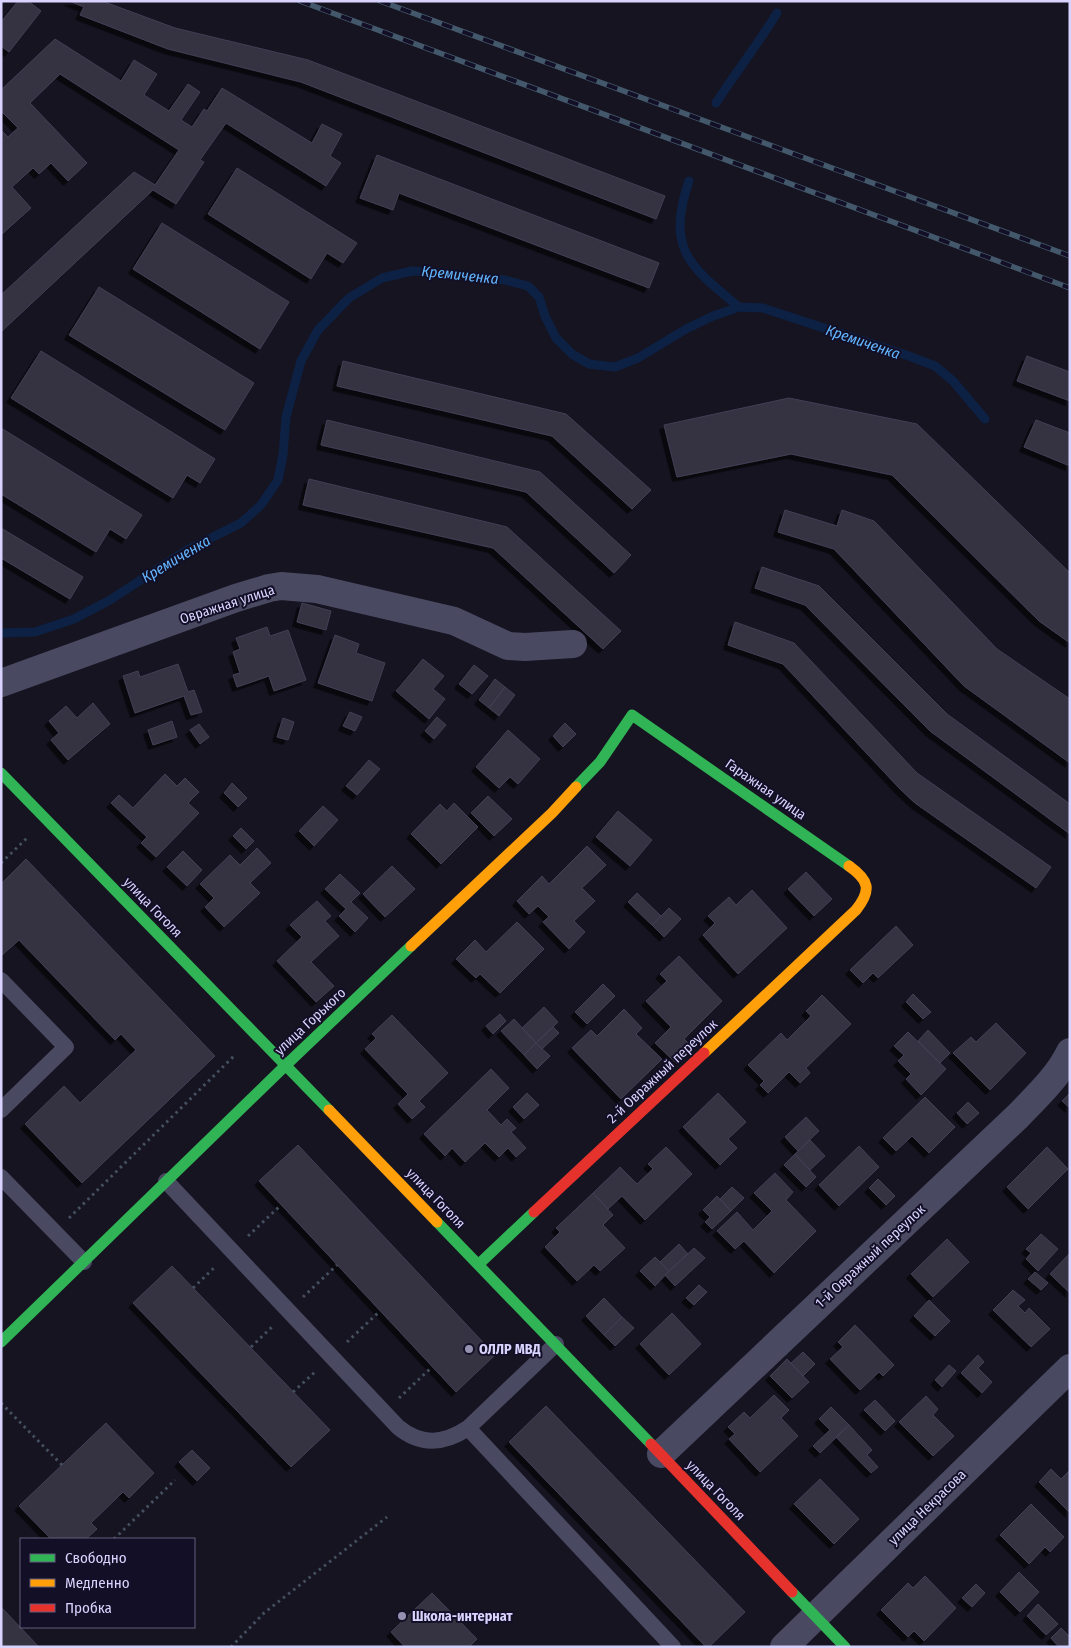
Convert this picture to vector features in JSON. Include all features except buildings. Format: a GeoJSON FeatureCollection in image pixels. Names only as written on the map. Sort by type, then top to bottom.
{"type":"FeatureCollection","features":[{"type":"Feature","properties":{"kind":"street","name":"Овражная улица"},"geometry":{"type":"LineString","coordinates":[[1,682],[236,598],[281,586],[317,589],[454,621],[508,646],[525,647],[574,644]]}},
{"type":"Feature","properties":{"kind":"street","name":"Гаражная улица"},"geometry":{"type":"LineString","coordinates":[[632,715],[862,875],[867,886],[865,899]]}},
{"type":"Feature","properties":{"kind":"street","name":"улица Горького"},"geometry":{"type":"LineString","coordinates":[[1,1342],[286,1065],[579,786],[600,762],[632,715]]}},
{"type":"Feature","properties":{"kind":"street","name":"улица Гоголя"},"geometry":{"type":"LineString","coordinates":[[4,780],[286,1065],[845,1647]]}},
{"type":"Feature","properties":{"kind":"street","name":"2-й Овражный переулок"},"geometry":{"type":"LineString","coordinates":[[479,1264],[865,899]]}},
{"type":"Feature","properties":{"kind":"street","name":"1-й Овражный переулок"},"geometry":{"type":"LineString","coordinates":[[661,1454],[1017,1117],[1063,1066],[1070,1052]]}},
{"type":"Feature","properties":{"kind":"street","name":"улица Некрасова"},"geometry":{"type":"LineString","coordinates":[[784,1647],[1070,1368]]}},
{"type":"Feature","properties":{"kind":"lane"},"geometry":{"type":"LineString","coordinates":[[1,980],[66,1047],[1,1110]]}},
{"type":"Feature","properties":{"kind":"lane"},"geometry":{"type":"LineString","coordinates":[[1,1177],[84,1262]]}},
{"type":"Feature","properties":{"kind":"lane"},"geometry":{"type":"LineString","coordinates":[[166,1181],[407,1435],[430,1441],[446,1439],[457,1435],[468,1428],[556,1344]]}},
{"type":"Feature","properties":{"kind":"lane"},"geometry":{"type":"LineString","coordinates":[[468,1428],[673,1647]]}},
{"type":"Feature","properties":{"kind":"path"},"geometry":{"type":"LineString","coordinates":[[1,863],[30,836]]}},
{"type":"Feature","properties":{"kind":"path"},"geometry":{"type":"LineString","coordinates":[[54,1232],[236,1053]]}},
{"type":"Feature","properties":{"kind":"path"},"geometry":{"type":"LineString","coordinates":[[384,1412],[432,1367]]}},
{"type":"Feature","properties":{"kind":"path"},"geometry":{"type":"LineString","coordinates":[[1,1403],[62,1465]]}},
{"type":"Feature","properties":{"kind":"path"},"geometry":{"type":"LineString","coordinates":[[115,1538],[176,1480]]}},
{"type":"Feature","properties":{"kind":"path"},"geometry":{"type":"LineString","coordinates":[[231,1647],[264,1613],[387,1518]]}},
{"type":"Feature","properties":{"kind":"waterway"},"geometry":{"type":"LineString","coordinates":[[716,103],[777,13]]}},
{"type":"Feature","properties":{"kind":"waterway"},"geometry":{"type":"LineString","coordinates":[[689,181],[682,204],[680,224],[682,240],[687,254],[695,267],[707,280],[739,307]]}},
{"type":"Feature","properties":{"kind":"waterway","name":"Кремиченка"},"geometry":{"type":"LineString","coordinates":[[1,633],[35,632],[74,619],[110,600],[187,550],[241,523],[261,505],[278,480],[283,455],[286,417],[301,361],[318,330],[349,298],[382,278],[412,271],[505,280],[528,286],[539,297],[545,316],[556,338],[572,354],[589,364],[615,367],[638,358],[686,329],[713,316],[739,307],[763,308],[935,366],[953,381],[985,419]]}},
{"type":"Feature","properties":{"kind":"railway"},"geometry":{"type":"LineString","coordinates":[[300,1],[1070,288]]}},
{"type":"Feature","properties":{"kind":"railway"},"geometry":{"type":"LineString","coordinates":[[380,1],[1070,256]]}},
{"type":"Feature","properties":{"kind":"traffic: fast"},"geometry":{"type":"LineString","coordinates":[[576,787],[600,762],[632,715],[849,866]]}},
{"type":"Feature","properties":{"kind":"traffic: fast"},"geometry":{"type":"LineString","coordinates":[[1,773],[329,1110]]}},
{"type":"Feature","properties":{"kind":"traffic: fast"},"geometry":{"type":"LineString","coordinates":[[1,1342],[411,946]]}},
{"type":"Feature","properties":{"kind":"traffic: fast"},"geometry":{"type":"LineString","coordinates":[[479,1264],[534,1212]]}},
{"type":"Feature","properties":{"kind":"traffic: fast"},"geometry":{"type":"LineString","coordinates":[[437,1222],[651,1444]]}},
{"type":"Feature","properties":{"kind":"traffic: fast"},"geometry":{"type":"LineString","coordinates":[[792,1592],[845,1647]]}},
{"type":"Feature","properties":{"kind":"traffic: slow"},"geometry":{"type":"LineString","coordinates":[[411,946],[552,813],[576,787]]}},
{"type":"Feature","properties":{"kind":"traffic: slow"},"geometry":{"type":"LineString","coordinates":[[704,1053],[856,910],[864,897],[866,886],[861,876],[849,866]]}},
{"type":"Feature","properties":{"kind":"traffic: slow"},"geometry":{"type":"LineString","coordinates":[[329,1110],[437,1222]]}},
{"type":"Feature","properties":{"kind":"traffic: jam"},"geometry":{"type":"LineString","coordinates":[[534,1212],[704,1053]]}},
{"type":"Feature","properties":{"kind":"traffic: jam"},"geometry":{"type":"LineString","coordinates":[[651,1444],[792,1592]]}},
{"type":"Feature","properties":{"kind":"place","name":"ОЛЛР МВД"},"geometry":{"type":"Point","coordinates":[469,1349]}},
{"type":"Feature","properties":{"kind":"place","name":"Школа-интернат"},"geometry":{"type":"Point","coordinates":[402,1616]}}]}
